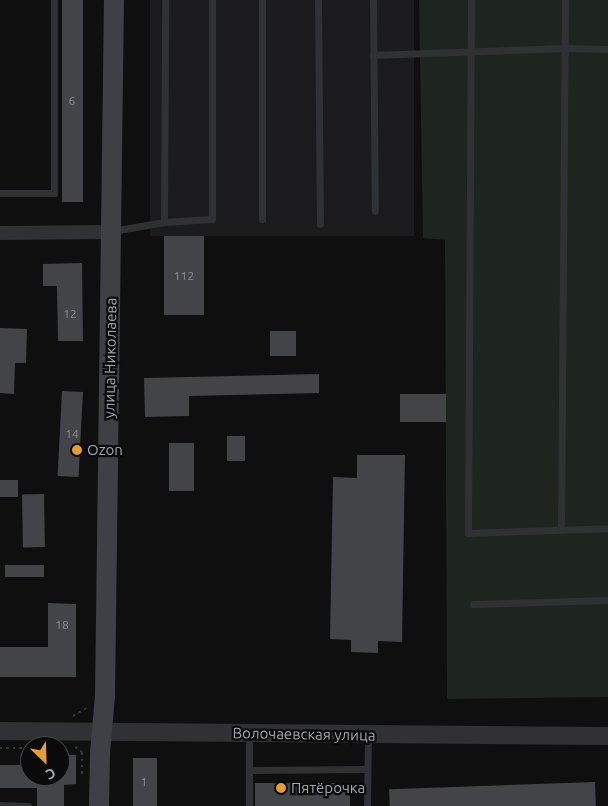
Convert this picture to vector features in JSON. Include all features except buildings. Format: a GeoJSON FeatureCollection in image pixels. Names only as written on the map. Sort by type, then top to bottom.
{"type":"FeatureCollection","features":[{"type":"Feature","properties":{"kind":"main road","name":"улица Николаева"},"geometry":{"type":"LineString","coordinates":[[99,806],[105,686],[114,0]]}},
{"type":"Feature","properties":{"kind":"street"},"geometry":{"type":"LineString","coordinates":[[0,233],[111,232]]}},
{"type":"Feature","properties":{"kind":"street","name":"Волочаевская улица"},"geometry":{"type":"LineString","coordinates":[[0,731],[608,736]]}},
{"type":"Feature","properties":{"kind":"lane"},"geometry":{"type":"LineString","coordinates":[[0,193],[54,193],[54,0]]}},
{"type":"Feature","properties":{"kind":"lane"},"geometry":{"type":"LineString","coordinates":[[164,222],[165,0]]}},
{"type":"Feature","properties":{"kind":"lane"},"geometry":{"type":"LineString","coordinates":[[111,232],[164,222],[212,219],[212,0]]}},
{"type":"Feature","properties":{"kind":"lane"},"geometry":{"type":"LineString","coordinates":[[262,0],[262,219]]}},
{"type":"Feature","properties":{"kind":"lane"},"geometry":{"type":"LineString","coordinates":[[318,0],[320,224]]}},
{"type":"Feature","properties":{"kind":"lane"},"geometry":{"type":"LineString","coordinates":[[373,0],[375,211]]}},
{"type":"Feature","properties":{"kind":"lane"},"geometry":{"type":"LineString","coordinates":[[471,0],[468,533],[608,528]]}},
{"type":"Feature","properties":{"kind":"lane"},"geometry":{"type":"LineString","coordinates":[[561,530],[565,0]]}},
{"type":"Feature","properties":{"kind":"lane"},"geometry":{"type":"LineString","coordinates":[[374,55],[565,48],[608,49]]}},
{"type":"Feature","properties":{"kind":"lane"},"geometry":{"type":"LineString","coordinates":[[473,604],[608,600]]}},
{"type":"Feature","properties":{"kind":"lane"},"geometry":{"type":"LineString","coordinates":[[249,733],[249,806]]}},
{"type":"Feature","properties":{"kind":"lane"},"geometry":{"type":"LineString","coordinates":[[367,806],[368,734]]}},
{"type":"Feature","properties":{"kind":"lane"},"geometry":{"type":"LineString","coordinates":[[248,770],[367,769]]}},
{"type":"Feature","properties":{"kind":"lane"},"geometry":{"type":"LineString","coordinates":[[0,805],[28,806]]}},
{"type":"Feature","properties":{"kind":"path"},"geometry":{"type":"LineString","coordinates":[[70,717],[87,708],[91,701]]}},
{"type":"Feature","properties":{"kind":"path"},"geometry":{"type":"LineString","coordinates":[[0,748],[20,748]]}},
{"type":"Feature","properties":{"kind":"path"},"geometry":{"type":"LineString","coordinates":[[70,748],[77,748],[82,752],[82,781]]}},
{"type":"Feature","properties":{"kind":"shaded area"},"geometry":{"type":"Polygon","coordinates":[[[150,0],[414,0],[414,236],[150,236],[150,0]]]}},
{"type":"Feature","properties":{"kind":"shaded area"},"geometry":{"type":"Polygon","coordinates":[[[419,0],[608,0],[608,697],[447,699],[445,240],[423,238],[419,0]]]}},
{"type":"Feature","properties":{"kind":"place","name":"Ozon"},"geometry":{"type":"Point","coordinates":[77,450]}},
{"type":"Feature","properties":{"kind":"place","name":"Пятёрочка"},"geometry":{"type":"Point","coordinates":[281,788]}}]}
